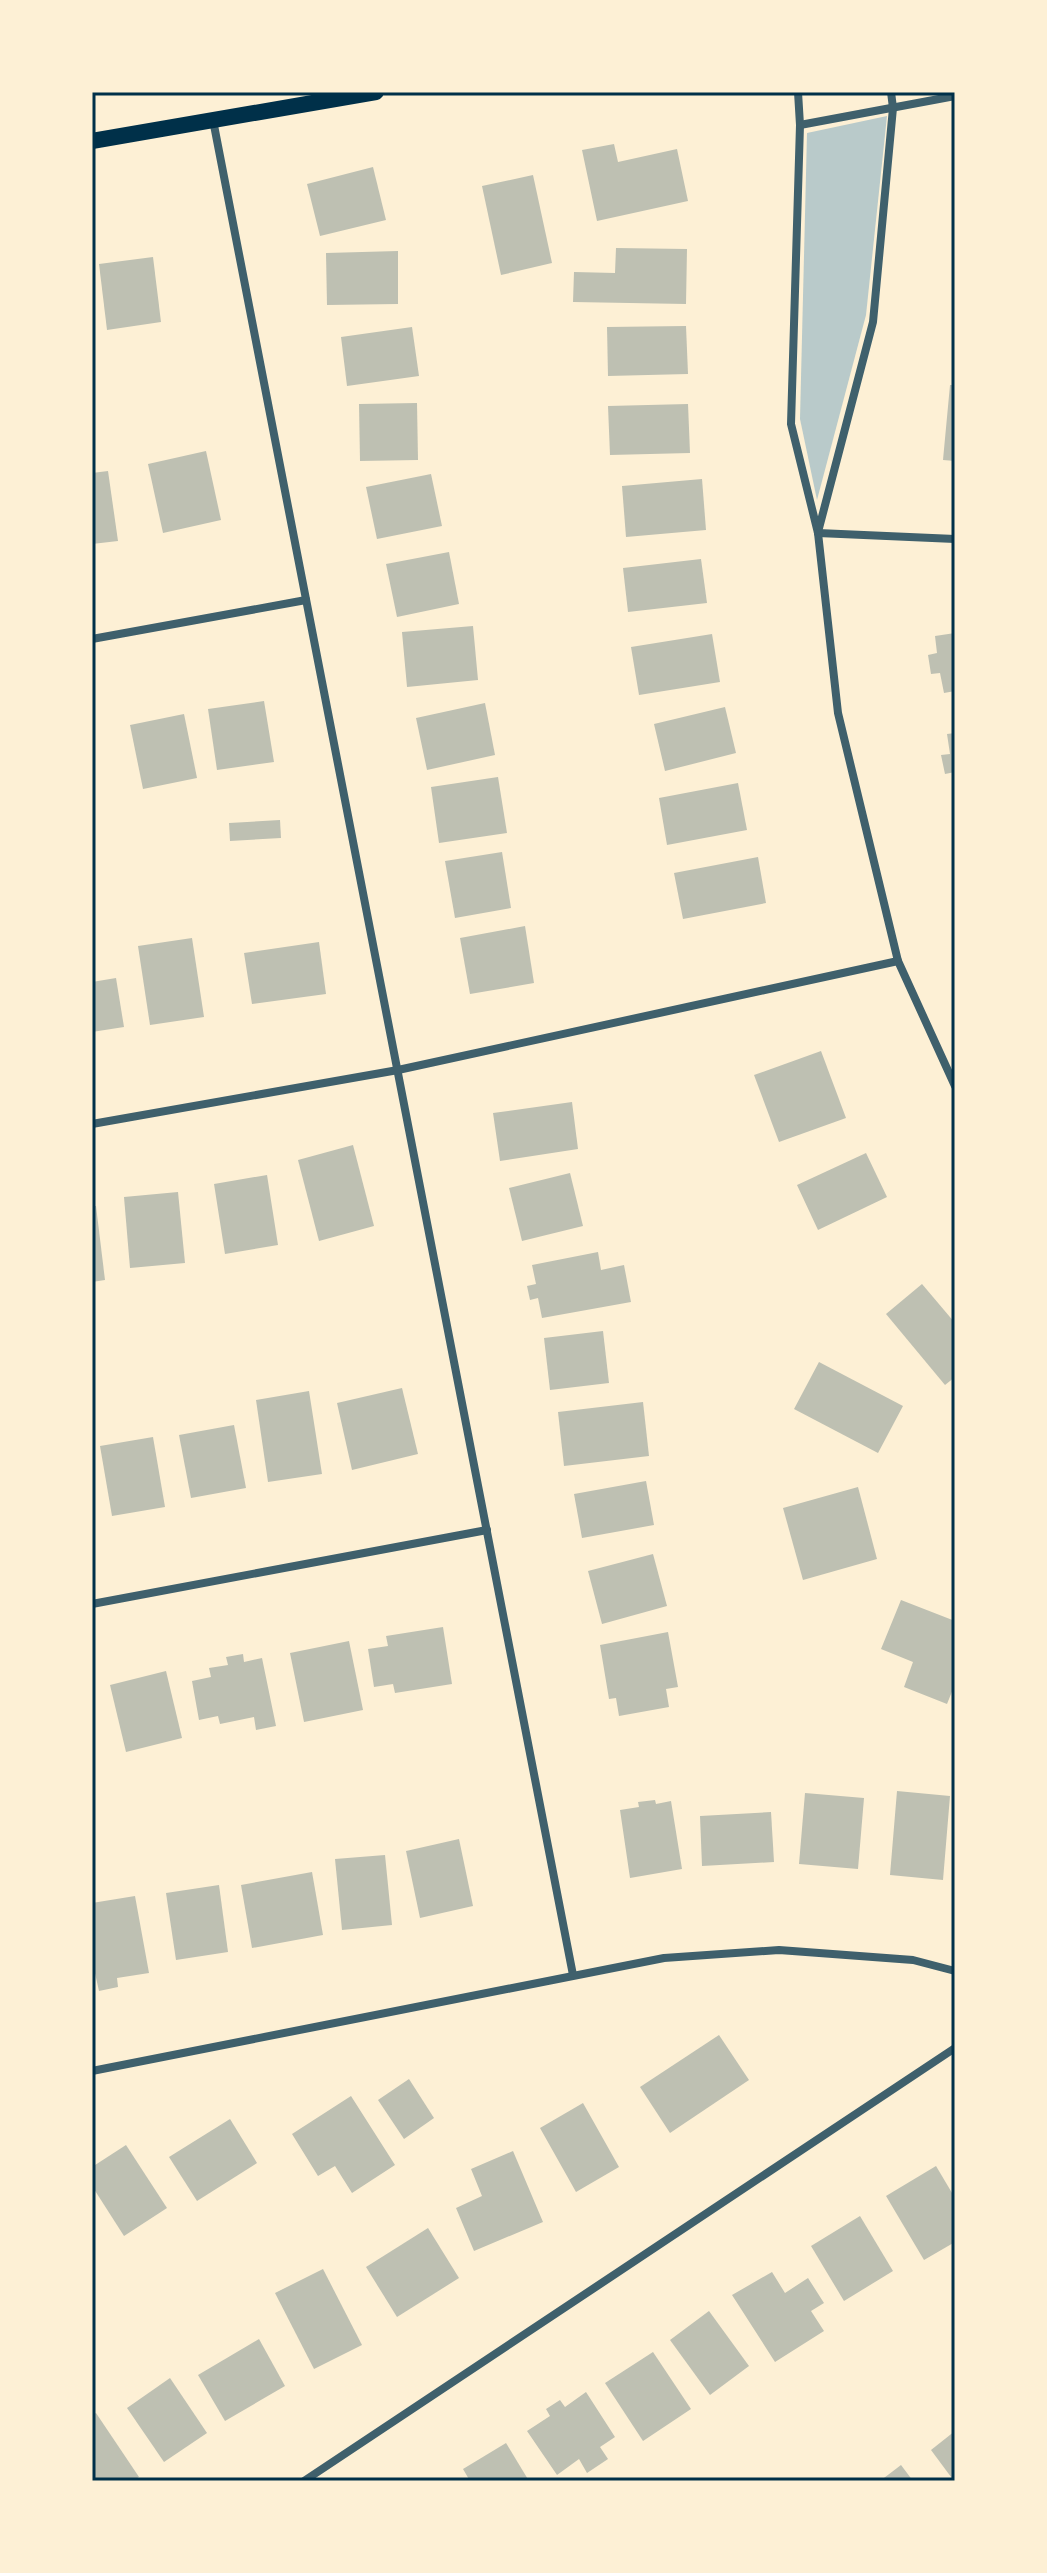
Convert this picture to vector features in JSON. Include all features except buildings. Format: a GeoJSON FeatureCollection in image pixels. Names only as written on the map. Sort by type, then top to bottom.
{"type":"FeatureCollection","features":[{"type":"Feature","properties":{"kind":"main road"},"geometry":{"type":"LineString","coordinates":[[92,141],[376,92]]}},
{"type":"Feature","properties":{"kind":"street"},"geometry":{"type":"LineString","coordinates":[[798,92],[800,125],[791,424],[818,533],[838,713],[898,961],[955,1086]]}},
{"type":"Feature","properties":{"kind":"street"},"geometry":{"type":"LineString","coordinates":[[818,533],[873,322],[893,108],[891,92]]}},
{"type":"Feature","properties":{"kind":"street"},"geometry":{"type":"LineString","coordinates":[[800,125],[955,96]]}},
{"type":"Feature","properties":{"kind":"street"},"geometry":{"type":"LineString","coordinates":[[213,119],[573,1975]]}},
{"type":"Feature","properties":{"kind":"street"},"geometry":{"type":"LineString","coordinates":[[818,533],[955,539]]}},
{"type":"Feature","properties":{"kind":"street"},"geometry":{"type":"LineString","coordinates":[[92,639],[306,600]]}},
{"type":"Feature","properties":{"kind":"street"},"geometry":{"type":"LineString","coordinates":[[92,1124],[398,1070],[898,961]]}},
{"type":"Feature","properties":{"kind":"street"},"geometry":{"type":"LineString","coordinates":[[92,1604],[487,1530]]}},
{"type":"Feature","properties":{"kind":"street"},"geometry":{"type":"LineString","coordinates":[[92,2071],[664,1958],[779,1950],[913,1960],[955,1971]]}},
{"type":"Feature","properties":{"kind":"street"},"geometry":{"type":"LineString","coordinates":[[304,2481],[955,2048]]}},
{"type":"Feature","properties":{"kind":"shaded area"},"geometry":{"type":"Polygon","coordinates":[[[887,116],[866,315],[817,500],[800,419],[807,133],[887,116]]]}}]}
